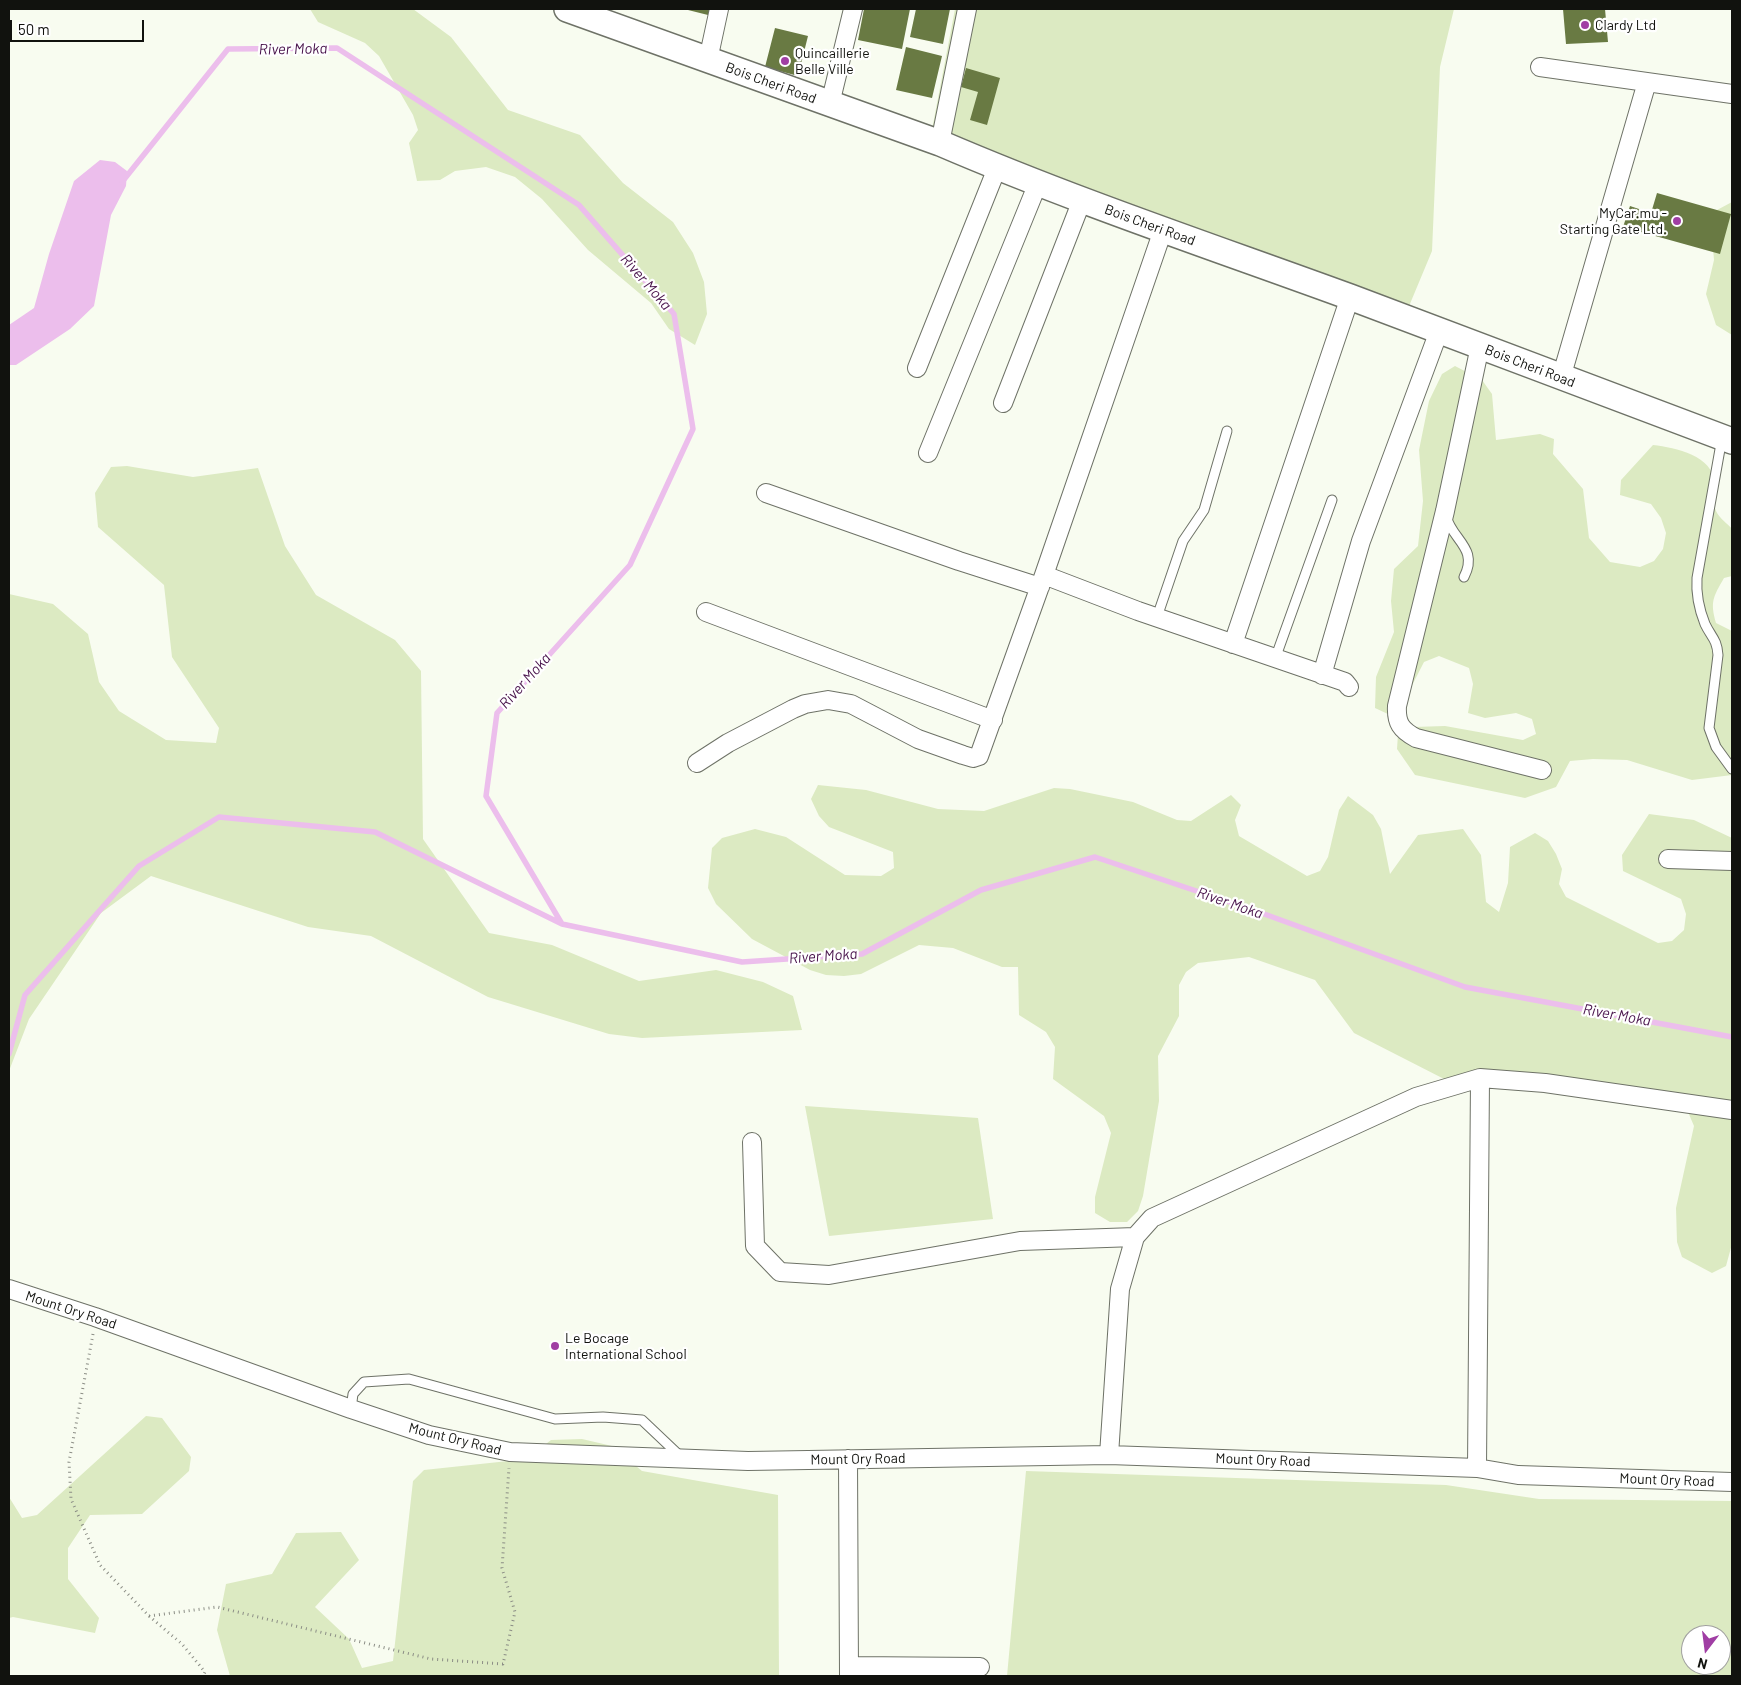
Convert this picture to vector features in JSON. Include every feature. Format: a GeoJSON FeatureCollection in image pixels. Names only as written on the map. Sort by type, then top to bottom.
{"type":"FeatureCollection","features":[{"type":"Feature","properties":{"kind":"main road","name":"Bois Cheri Road"},"geometry":{"type":"LineString","coordinates":[[567,9],[940,143],[997,168],[1082,200],[1350,297],[1727,439]]}},
{"type":"Feature","properties":{"kind":"street"},"geometry":{"type":"LineString","coordinates":[[708,60],[719,9]]}},
{"type":"Feature","properties":{"kind":"street"},"geometry":{"type":"LineString","coordinates":[[830,104],[853,9]]}},
{"type":"Feature","properties":{"kind":"street"},"geometry":{"type":"LineString","coordinates":[[940,143],[967,9]]}},
{"type":"Feature","properties":{"kind":"street"},"geometry":{"type":"LineString","coordinates":[[1540,67],[1732,94]]}},
{"type":"Feature","properties":{"kind":"street"},"geometry":{"type":"LineString","coordinates":[[1561,378],[1647,82]]}},
{"type":"Feature","properties":{"kind":"street"},"geometry":{"type":"LineString","coordinates":[[917,368],[997,168]]}},
{"type":"Feature","properties":{"kind":"street"},"geometry":{"type":"LineString","coordinates":[[928,453],[1038,183]]}},
{"type":"Feature","properties":{"kind":"street"},"geometry":{"type":"LineString","coordinates":[[1003,402],[1082,200]]}},
{"type":"Feature","properties":{"kind":"street"},"geometry":{"type":"LineString","coordinates":[[697,763],[728,743],[793,709],[823,700],[835,700],[851,704],[906,734],[973,758],[982,753],[1163,230]]}},
{"type":"Feature","properties":{"kind":"street"},"geometry":{"type":"LineString","coordinates":[[1234,644],[1350,297]]}},
{"type":"Feature","properties":{"kind":"street"},"geometry":{"type":"LineString","coordinates":[[1322,675],[1361,541],[1439,331]]}},
{"type":"Feature","properties":{"kind":"street"},"geometry":{"type":"LineString","coordinates":[[1480,346],[1445,511],[1396,706],[1398,722],[1403,731],[1416,738],[1542,770]]}},
{"type":"Feature","properties":{"kind":"street"},"geometry":{"type":"LineString","coordinates":[[766,493],[959,561],[1042,581],[1157,617],[1345,682],[1349,687]]}},
{"type":"Feature","properties":{"kind":"street"},"geometry":{"type":"LineString","coordinates":[[706,612],[993,720]]}},
{"type":"Feature","properties":{"kind":"street"},"geometry":{"type":"LineString","coordinates":[[1668,859],[1732,861]]}},
{"type":"Feature","properties":{"kind":"street"},"geometry":{"type":"LineString","coordinates":[[1477,1468],[1480,1078]]}},
{"type":"Feature","properties":{"kind":"street"},"geometry":{"type":"LineString","coordinates":[[1109,1455],[1120,1289],[1136,1237],[1152,1218],[1416,1097],[1480,1078],[1545,1083],[1732,1110]]}},
{"type":"Feature","properties":{"kind":"street"},"geometry":{"type":"LineString","coordinates":[[752,1142],[755,1246],[780,1272],[829,1275],[1020,1241],[1136,1237]]}},
{"type":"Feature","properties":{"kind":"street","name":"Mount Ory Road"},"geometry":{"type":"LineString","coordinates":[[9,1289],[95,1317],[429,1435],[510,1452],[748,1461],[1109,1455],[1477,1468],[1518,1476],[1732,1482]]}},
{"type":"Feature","properties":{"kind":"street"},"geometry":{"type":"LineString","coordinates":[[848,1459],[849,1671],[980,1667]]}},
{"type":"Feature","properties":{"kind":"lane"},"geometry":{"type":"LineString","coordinates":[[1157,617],[1183,541],[1204,510],[1227,431]]}},
{"type":"Feature","properties":{"kind":"lane"},"geometry":{"type":"LineString","coordinates":[[1727,439],[1697,578],[1696,593],[1705,624],[1718,644],[1709,728],[1716,747],[1732,769]]}},
{"type":"Feature","properties":{"kind":"lane"},"geometry":{"type":"LineString","coordinates":[[1275,659],[1332,500]]}},
{"type":"Feature","properties":{"kind":"lane"},"geometry":{"type":"LineString","coordinates":[[1445,511],[1447,520],[1464,546],[1468,556],[1469,567],[1464,576]]}},
{"type":"Feature","properties":{"kind":"lane"},"geometry":{"type":"LineString","coordinates":[[351,1409],[353,1394],[364,1382],[409,1379],[555,1419],[603,1418],[642,1420],[682,1459]]}},
{"type":"Feature","properties":{"kind":"path"},"geometry":{"type":"LineString","coordinates":[[95,1317],[69,1462],[71,1499],[100,1565],[149,1616],[182,1644],[205,1672],[203,1676]]}},
{"type":"Feature","properties":{"kind":"path"},"geometry":{"type":"LineString","coordinates":[[149,1616],[217,1607],[431,1659],[503,1664],[515,1612],[502,1568],[510,1452]]}},
{"type":"Feature","properties":{"kind":"green space"},"geometry":{"type":"Polygon","coordinates":[[[310,9],[413,9],[451,37],[508,110],[580,135],[623,183],[673,222],[693,253],[704,282],[707,314],[695,345],[669,329],[651,303],[588,250],[542,199],[515,177],[486,167],[455,171],[440,180],[417,181],[409,143],[418,130],[413,115],[379,56],[365,43],[318,22],[310,9]]]}},
{"type":"Feature","properties":{"kind":"green space"},"geometry":{"type":"Polygon","coordinates":[[[955,9],[1454,9],[1440,67],[1432,251],[1407,311],[930,140],[955,9]]]}},
{"type":"Feature","properties":{"kind":"green space"},"geometry":{"type":"Polygon","coordinates":[[[1732,202],[1732,335],[1716,325],[1706,294],[1714,260],[1711,225],[1717,210],[1732,202]]]}},
{"type":"Feature","properties":{"kind":"green space"},"geometry":{"type":"Polygon","coordinates":[[[1455,366],[1482,380],[1492,394],[1496,440],[1540,434],[1554,439],[1553,454],[1583,489],[1589,538],[1610,562],[1640,567],[1654,561],[1663,549],[1666,533],[1661,518],[1651,504],[1620,495],[1621,480],[1653,445],[1682,451],[1701,460],[1708,466],[1713,474],[1715,484],[1716,511],[1732,529],[1732,576],[1724,578],[1715,595],[1713,610],[1716,623],[1732,631],[1732,775],[1692,780],[1627,760],[1593,759],[1570,761],[1556,787],[1525,798],[1415,775],[1397,749],[1398,734],[1413,727],[1445,726],[1523,740],[1536,734],[1532,719],[1516,713],[1485,718],[1468,713],[1473,684],[1469,668],[1439,656],[1424,662],[1402,705],[1390,715],[1375,708],[1376,677],[1394,632],[1391,601],[1394,569],[1418,546],[1423,501],[1419,450],[1429,401],[1442,374],[1455,366]]]}},
{"type":"Feature","properties":{"kind":"green space"},"geometry":{"type":"Polygon","coordinates":[[[127,466],[193,477],[258,468],[285,546],[316,595],[395,640],[421,671],[423,839],[489,933],[552,945],[639,981],[716,970],[763,982],[793,996],[802,1030],[642,1038],[609,1034],[488,997],[371,936],[308,927],[151,876],[101,913],[29,1019],[9,1071],[9,594],[53,604],[88,634],[99,682],[119,711],[166,740],[216,743],[219,728],[172,657],[164,585],[98,527],[95,493],[111,467],[127,466]]]}},
{"type":"Feature","properties":{"kind":"green space"},"geometry":{"type":"Polygon","coordinates":[[[818,785],[866,790],[938,809],[984,811],[1054,788],[1070,789],[1133,802],[1177,820],[1191,821],[1231,795],[1241,805],[1235,820],[1239,836],[1307,876],[1320,871],[1328,857],[1339,810],[1348,796],[1373,815],[1381,829],[1390,874],[1418,835],[1463,829],[1481,855],[1486,902],[1499,912],[1508,883],[1510,847],[1535,833],[1548,841],[1556,854],[1562,869],[1559,884],[1566,897],[1658,943],[1672,941],[1684,930],[1686,914],[1681,899],[1623,871],[1622,855],[1649,814],[1694,820],[1732,838],[1732,1244],[1726,1266],[1712,1273],[1682,1257],[1677,1242],[1676,1208],[1694,1126],[1688,1112],[1606,1093],[1448,1081],[1354,1033],[1315,980],[1249,957],[1198,963],[1186,972],[1179,985],[1179,1016],[1158,1056],[1159,1101],[1143,1196],[1138,1211],[1127,1222],[1110,1222],[1095,1213],[1095,1197],[1111,1133],[1104,1116],[1053,1079],[1055,1047],[1046,1032],[1019,1015],[1018,967],[1002,967],[953,948],[919,945],[861,974],[844,976],[826,975],[810,970],[752,939],[716,904],[708,888],[712,848],[722,838],[755,829],[786,837],[845,875],[881,876],[894,868],[893,852],[829,827],[819,816],[811,799],[818,785]]]}},
{"type":"Feature","properties":{"kind":"green space"},"geometry":{"type":"Polygon","coordinates":[[[805,1106],[978,1118],[993,1219],[829,1236],[805,1106]]]}},
{"type":"Feature","properties":{"kind":"green space"},"geometry":{"type":"Polygon","coordinates":[[[146,1416],[162,1418],[191,1457],[189,1471],[142,1514],[90,1515],[68,1548],[68,1579],[99,1618],[95,1633],[13,1617],[9,1618],[9,1497],[22,1518],[37,1515],[146,1416]]]}},
{"type":"Feature","properties":{"kind":"green space"},"geometry":{"type":"Polygon","coordinates":[[[582,1439],[612,1446],[642,1471],[778,1495],[779,1676],[230,1676],[217,1630],[226,1584],[272,1574],[296,1533],[341,1532],[359,1560],[315,1607],[349,1639],[362,1668],[393,1661],[413,1481],[424,1470],[527,1459],[551,1440],[582,1439]]]}},
{"type":"Feature","properties":{"kind":"green space"},"geometry":{"type":"Polygon","coordinates":[[[1026,1471],[1446,1485],[1539,1499],[1732,1501],[1732,1676],[1007,1676],[1026,1471]]]}},
{"type":"Feature","properties":{"kind":"shaded area"},"geometry":{"type":"Polygon","coordinates":[[[100,160],[115,162],[127,171],[126,186],[111,215],[94,306],[70,329],[16,365],[9,365],[9,325],[34,308],[49,254],[74,181],[100,160]]]}},
{"type":"Feature","properties":{"kind":"building"},"geometry":{"type":"Polygon","coordinates":[[[684,9],[713,9],[712,16],[684,9]]]}},
{"type":"Feature","properties":{"kind":"building"},"geometry":{"type":"Polygon","coordinates":[[[864,9],[910,9],[902,49],[858,40],[864,9]]]}},
{"type":"Feature","properties":{"kind":"building"},"geometry":{"type":"Polygon","coordinates":[[[916,9],[950,9],[943,44],[910,37],[916,9]]]}},
{"type":"Feature","properties":{"kind":"building","name":"Clardy Ltd"},"geometry":{"type":"Polygon","coordinates":[[[1563,9],[1605,9],[1608,42],[1566,44],[1563,9]]]}},
{"type":"Feature","properties":{"kind":"building"},"geometry":{"type":"Polygon","coordinates":[[[775,28],[808,36],[798,76],[765,67],[775,28]]]}},
{"type":"Feature","properties":{"kind":"building"},"geometry":{"type":"Polygon","coordinates":[[[906,47],[942,56],[932,98],[896,90],[906,47]]]}},
{"type":"Feature","properties":{"kind":"building"},"geometry":{"type":"Polygon","coordinates":[[[966,68],[1000,78],[987,125],[970,120],[978,92],[961,87],[966,68]]]}},
{"type":"Feature","properties":{"kind":"building","name":"MyCar.mu - Starting Gate Ltd."},"geometry":{"type":"Polygon","coordinates":[[[1657,193],[1731,214],[1720,254],[1623,227],[1630,206],[1651,213],[1657,193]]]}},
{"type":"Feature","properties":{"kind":"waterway","name":"River Moka"},"geometry":{"type":"LineString","coordinates":[[122,182],[228,49],[337,48],[579,205],[674,314],[693,429],[630,565],[497,713],[486,796],[562,924],[742,962],[862,954],[981,890],[1095,857],[1256,911],[1465,987],[1732,1037]]}},
{"type":"Feature","properties":{"kind":"waterway"},"geometry":{"type":"LineString","coordinates":[[9,1054],[25,995],[139,866],[219,817],[375,832],[562,924]]}},
{"type":"Feature","properties":{"kind":"place","name":"Clardy Ltd"},"geometry":{"type":"Point","coordinates":[1585,25]}},
{"type":"Feature","properties":{"kind":"place","name":"Quincaillerie Belle Ville"},"geometry":{"type":"Point","coordinates":[785,61]}},
{"type":"Feature","properties":{"kind":"place","name":"MyCar.mu - Starting Gate Ltd."},"geometry":{"type":"Point","coordinates":[1677,221]}},
{"type":"Feature","properties":{"kind":"place","name":"Le Bocage International School"},"geometry":{"type":"Point","coordinates":[555,1346]}}]}
